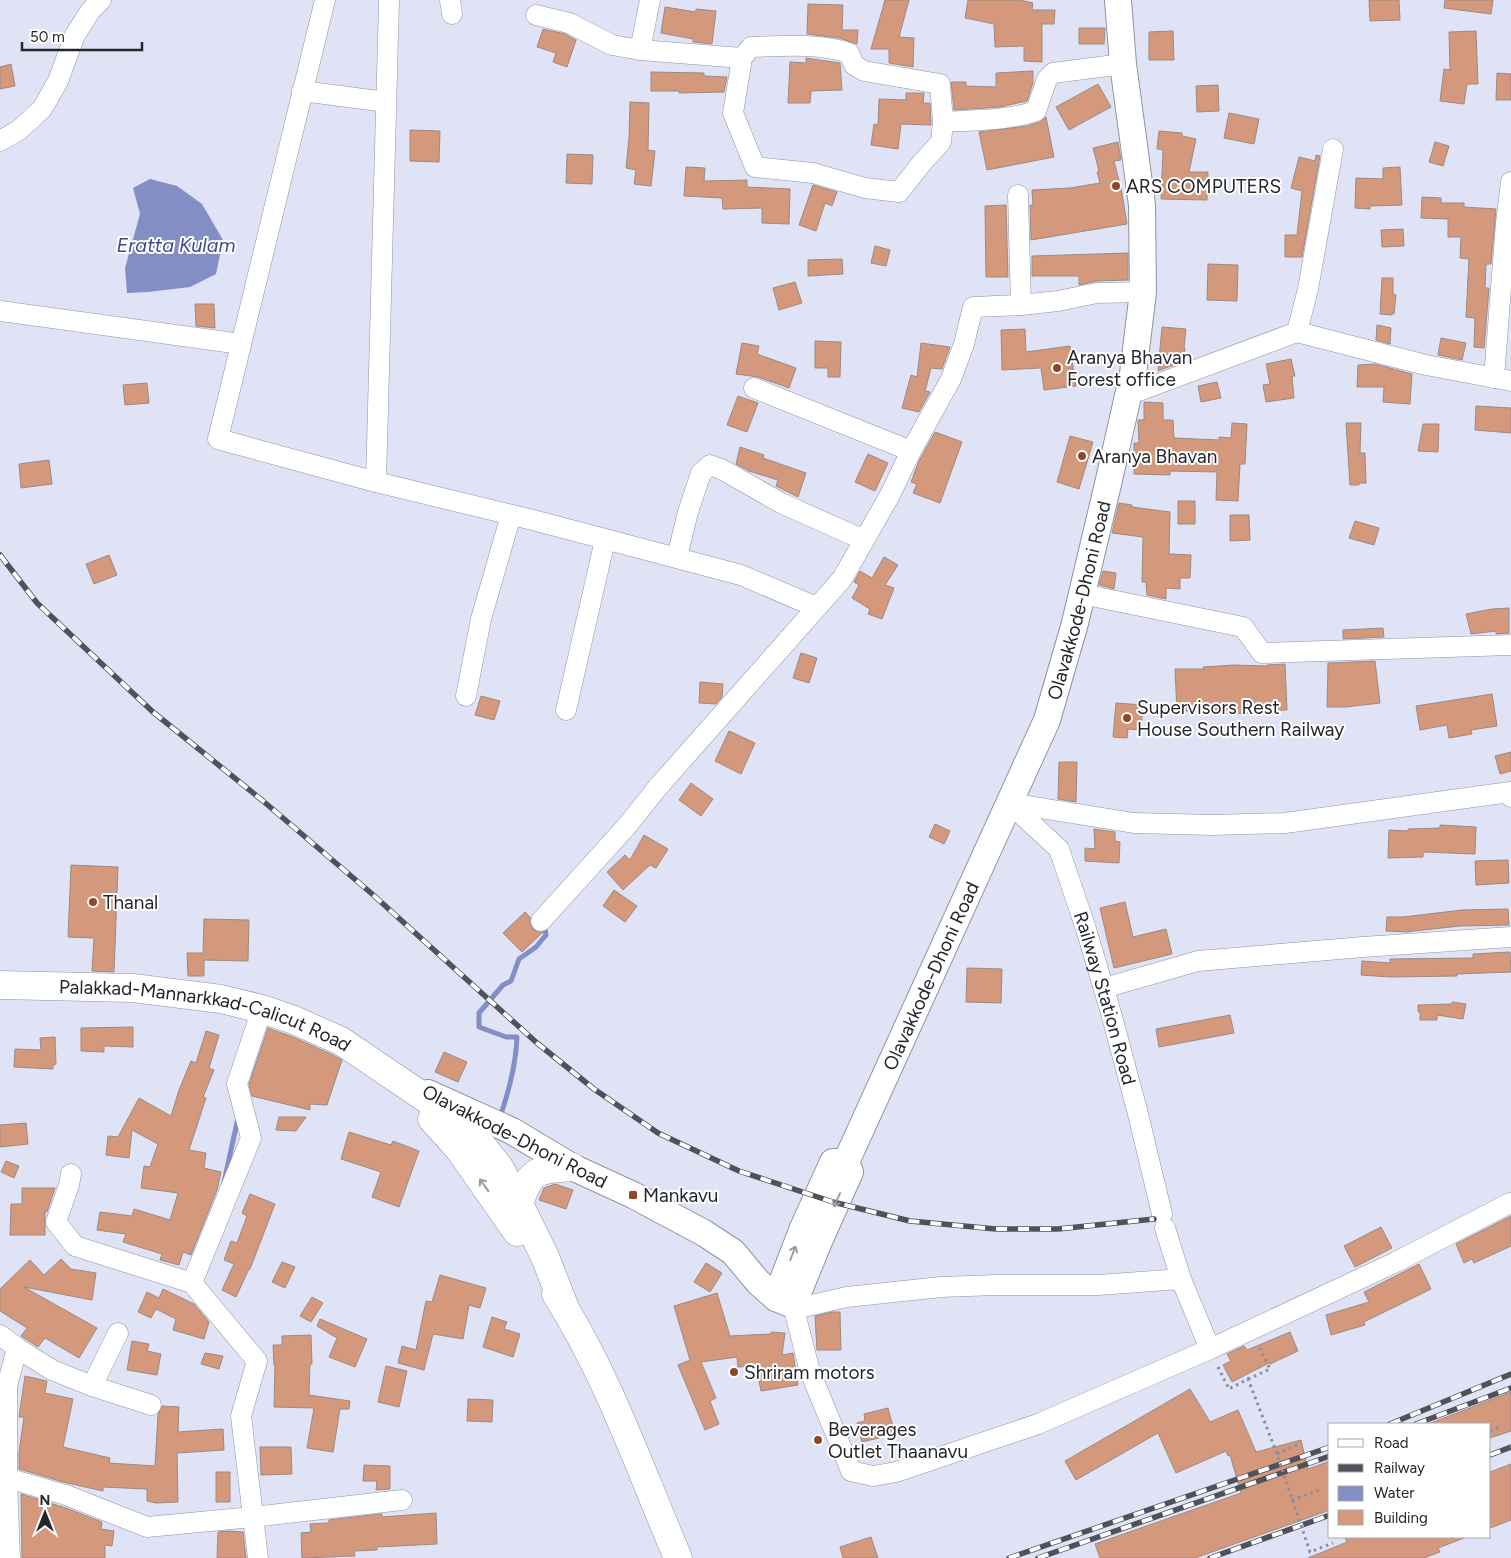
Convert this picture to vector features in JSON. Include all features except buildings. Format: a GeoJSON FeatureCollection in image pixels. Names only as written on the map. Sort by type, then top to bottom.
{"type":"FeatureCollection","features":[{"type":"Feature","properties":{"kind":"highway","name":"Palakkad-Mannarkkad-Calicut Road"},"geometry":{"type":"LineString","coordinates":[[0,985],[133,988],[221,999],[262,1009],[294,1020],[341,1041],[434,1104],[475,1137],[499,1167],[519,1204],[565,1308],[610,1395],[678,1558]]}},
{"type":"Feature","properties":{"kind":"highway","name":"Palakkad-Mannarkkad-Calicut Road"},"geometry":{"type":"LineString","coordinates":[[398,1079],[459,1149],[512,1225],[565,1308]]}},
{"type":"Feature","properties":{"kind":"highway"},"geometry":{"type":"LineString","coordinates":[[519,1204],[530,1177],[544,1170],[572,1167]]}},
{"type":"Feature","properties":{"kind":"main road","name":"Olavakkode-Dhoni Road"},"geometry":{"type":"LineString","coordinates":[[398,1079],[512,1131],[572,1167],[633,1195],[704,1233],[733,1252],[758,1282],[784,1302],[850,1172],[846,1162],[1047,720],[1082,594],[1133,374],[1143,292],[1142,205],[1118,0]]}},
{"type":"Feature","properties":{"kind":"street"},"geometry":{"type":"LineString","coordinates":[[0,141],[19,130],[42,109],[58,81],[75,35],[91,10],[101,0]]}},
{"type":"Feature","properties":{"kind":"street"},"geometry":{"type":"LineString","coordinates":[[325,0],[218,439],[376,482],[677,558],[741,576],[816,607]]}},
{"type":"Feature","properties":{"kind":"street"},"geometry":{"type":"LineString","coordinates":[[376,482],[389,0]]}},
{"type":"Feature","properties":{"kind":"street"},"geometry":{"type":"LineString","coordinates":[[640,50],[650,0]]}},
{"type":"Feature","properties":{"kind":"street"},"geometry":{"type":"LineString","coordinates":[[536,15],[569,23],[612,45],[640,50],[742,58]]}},
{"type":"Feature","properties":{"kind":"street"},"geometry":{"type":"LineString","coordinates":[[805,46],[832,48],[849,52],[854,65],[864,71],[940,84],[943,122],[941,142],[899,192],[865,188],[812,173],[755,167],[733,113],[742,58],[751,47],[805,46]]}},
{"type":"Feature","properties":{"kind":"street"},"geometry":{"type":"LineString","coordinates":[[943,122],[980,120],[1036,111],[1047,79],[1053,73],[1124,64]]}},
{"type":"Feature","properties":{"kind":"street"},"geometry":{"type":"LineString","coordinates":[[302,91],[386,102]]}},
{"type":"Feature","properties":{"kind":"street"},"geometry":{"type":"LineString","coordinates":[[1297,332],[1308,289],[1333,149]]}},
{"type":"Feature","properties":{"kind":"street"},"geometry":{"type":"LineString","coordinates":[[1128,395],[1297,332],[1426,365],[1503,379],[1506,223],[1511,182]]}},
{"type":"Feature","properties":{"kind":"street"},"geometry":{"type":"LineString","coordinates":[[1018,195],[1022,305]]}},
{"type":"Feature","properties":{"kind":"street"},"geometry":{"type":"LineString","coordinates":[[541,921],[626,827],[658,787],[842,579],[890,495],[911,451],[951,379],[964,344],[973,307],[1058,301],[1097,293],[1143,292]]}},
{"type":"Feature","properties":{"kind":"street"},"geometry":{"type":"LineString","coordinates":[[0,311],[241,344]]}},
{"type":"Feature","properties":{"kind":"street"},"geometry":{"type":"LineString","coordinates":[[754,388],[911,451]]}},
{"type":"Feature","properties":{"kind":"street"},"geometry":{"type":"LineString","coordinates":[[677,558],[688,512],[701,472],[710,465],[723,470],[781,503],[864,540]]}},
{"type":"Feature","properties":{"kind":"street"},"geometry":{"type":"LineString","coordinates":[[466,696],[482,619],[511,515]]}},
{"type":"Feature","properties":{"kind":"street"},"geometry":{"type":"LineString","coordinates":[[566,710],[605,540]]}},
{"type":"Feature","properties":{"kind":"street"},"geometry":{"type":"LineString","coordinates":[[1082,594],[1243,627],[1262,653],[1511,645]]}},
{"type":"Feature","properties":{"kind":"street"},"geometry":{"type":"LineString","coordinates":[[1010,803],[1134,823],[1212,825],[1285,823],[1511,792],[1511,797]]}},
{"type":"Feature","properties":{"kind":"street","name":"Railway Station Road"},"geometry":{"type":"LineString","coordinates":[[1010,803],[1059,849],[1104,988],[1137,1110],[1163,1221],[1181,1279],[1210,1349]]}},
{"type":"Feature","properties":{"kind":"street"},"geometry":{"type":"LineString","coordinates":[[1104,988],[1198,961],[1511,937]]}},
{"type":"Feature","properties":{"kind":"street"},"geometry":{"type":"LineString","coordinates":[[192,1283],[251,1138],[237,1084],[262,1009]]}},
{"type":"Feature","properties":{"kind":"street"},"geometry":{"type":"LineString","coordinates":[[71,1174],[56,1222],[75,1246],[192,1283],[257,1361],[241,1416],[258,1558]]}},
{"type":"Feature","properties":{"kind":"street"},"geometry":{"type":"LineString","coordinates":[[784,1302],[810,1372],[851,1470],[873,1476],[896,1472],[1038,1424],[1210,1349],[1396,1262],[1510,1203]]}},
{"type":"Feature","properties":{"kind":"street"},"geometry":{"type":"LineString","coordinates":[[784,1302],[803,1307],[847,1297],[942,1287],[1022,1284],[1098,1285],[1181,1279]]}},
{"type":"Feature","properties":{"kind":"street"},"geometry":{"type":"LineString","coordinates":[[92,1386],[118,1333]]}},
{"type":"Feature","properties":{"kind":"street"},"geometry":{"type":"LineString","coordinates":[[0,1335],[52,1370],[92,1386],[151,1405]]}},
{"type":"Feature","properties":{"kind":"street"},"geometry":{"type":"LineString","coordinates":[[10,1558],[7,1478],[7,1386],[17,1348]]}},
{"type":"Feature","properties":{"kind":"street"},"geometry":{"type":"LineString","coordinates":[[7,1478],[66,1495],[147,1527],[402,1500]]}},
{"type":"Feature","properties":{"kind":"path"},"geometry":{"type":"LineString","coordinates":[[1218,1367],[1229,1388],[1270,1369],[1259,1346]]}},
{"type":"Feature","properties":{"kind":"path"},"geometry":{"type":"LineString","coordinates":[[1248,1379],[1277,1454],[1310,1552],[1333,1543]]}},
{"type":"Feature","properties":{"kind":"path"},"geometry":{"type":"LineString","coordinates":[[1491,1431],[1502,1426]]}},
{"type":"Feature","properties":{"kind":"path"},"geometry":{"type":"LineString","coordinates":[[1277,1454],[1299,1444]]}},
{"type":"Feature","properties":{"kind":"path"},"geometry":{"type":"LineString","coordinates":[[1292,1500],[1319,1490]]}},
{"type":"Feature","properties":{"kind":"water","name":"Eratta Kulam"},"geometry":{"type":"Polygon","coordinates":[[[150,179],[177,186],[202,204],[223,240],[216,274],[190,287],[127,293],[125,268],[140,214],[133,188],[150,179]]]}},
{"type":"Feature","properties":{"kind":"waterway"},"geometry":{"type":"LineString","coordinates":[[500,1117],[512,1077],[517,1037],[506,1037],[479,1027],[479,1013],[503,985],[511,981],[519,959],[536,947],[546,935],[544,923]]}},
{"type":"Feature","properties":{"kind":"waterway"},"geometry":{"type":"LineString","coordinates":[[224,1182],[238,1118]]}},
{"type":"Feature","properties":{"kind":"railway"},"geometry":{"type":"LineString","coordinates":[[0,555],[37,603],[153,712],[263,801],[371,893],[537,1043],[594,1089],[658,1133],[739,1171],[833,1202],[910,1221],[996,1229],[1058,1229],[1154,1219]]}},
{"type":"Feature","properties":{"kind":"railway"},"geometry":{"type":"LineString","coordinates":[[1392,1423],[1511,1374]]}},
{"type":"Feature","properties":{"kind":"railway"},"geometry":{"type":"LineString","coordinates":[[1419,1423],[1511,1388]]}},
{"type":"Feature","properties":{"kind":"railway"},"geometry":{"type":"LineString","coordinates":[[1491,1455],[1511,1447]]}},
{"type":"Feature","properties":{"kind":"railway"},"geometry":{"type":"LineString","coordinates":[[1009,1558],[1328,1448]]}},
{"type":"Feature","properties":{"kind":"railway"},"geometry":{"type":"LineString","coordinates":[[1038,1558],[1328,1457]]}},
{"type":"Feature","properties":{"kind":"railway"},"geometry":{"type":"LineString","coordinates":[[1210,1558],[1328,1516]]}},
{"type":"Feature","properties":{"kind":"place","name":"ARS COMPUTERS"},"geometry":{"type":"Point","coordinates":[1116,186]}},
{"type":"Feature","properties":{"kind":"place","name":"Aranya Bhavan Forest office"},"geometry":{"type":"Point","coordinates":[1057,368]}},
{"type":"Feature","properties":{"kind":"place","name":"Aranya Bhavan"},"geometry":{"type":"Point","coordinates":[1082,456]}},
{"type":"Feature","properties":{"kind":"place","name":"Supervisors Rest House Southern Railway"},"geometry":{"type":"Point","coordinates":[1127,718]}},
{"type":"Feature","properties":{"kind":"place","name":"Thanal"},"geometry":{"type":"Point","coordinates":[93,902]}},
{"type":"Feature","properties":{"kind":"place","name":"Mankavu"},"geometry":{"type":"Point","coordinates":[633,1195]}},
{"type":"Feature","properties":{"kind":"place","name":"Shriram motors"},"geometry":{"type":"Point","coordinates":[734,1372]}},
{"type":"Feature","properties":{"kind":"place","name":"Beverages Outlet Thaanavu"},"geometry":{"type":"Point","coordinates":[818,1440]}}]}
